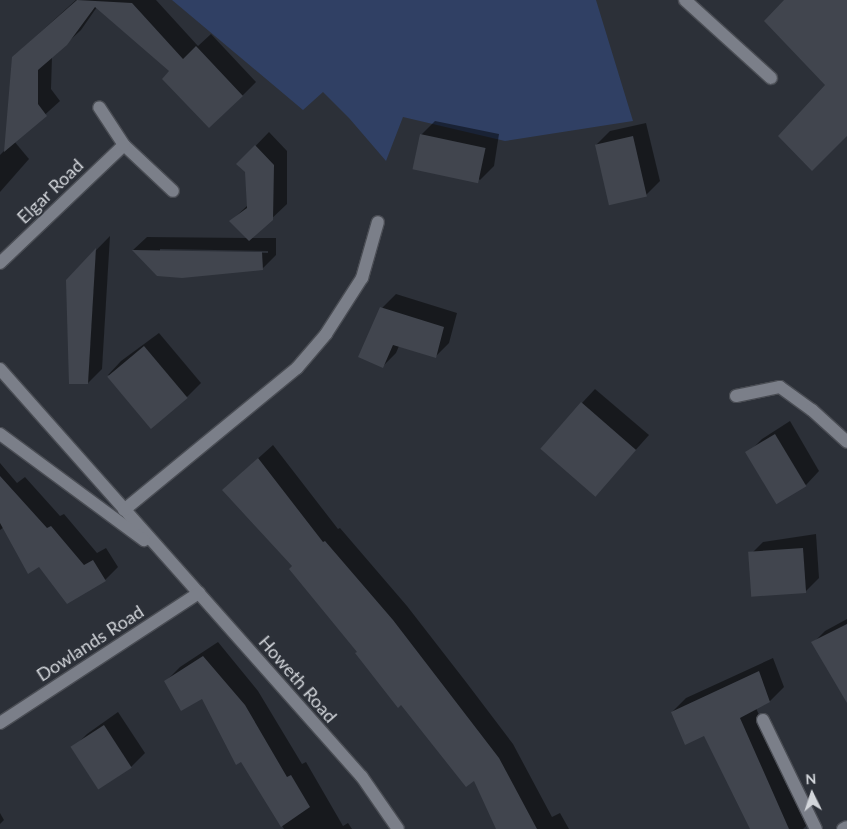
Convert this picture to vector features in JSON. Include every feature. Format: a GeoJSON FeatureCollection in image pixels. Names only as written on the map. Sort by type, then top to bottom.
{"type":"FeatureCollection","features":[{"type":"Feature","properties":{"kind":"street"},"geometry":{"type":"LineString","coordinates":[[684,0],[771,78]]}},
{"type":"Feature","properties":{"kind":"street"},"geometry":{"type":"LineString","coordinates":[[99,106],[124,145],[173,191]]}},
{"type":"Feature","properties":{"kind":"street","name":"Elgar Road"},"geometry":{"type":"LineString","coordinates":[[0,263],[124,145]]}},
{"type":"Feature","properties":{"kind":"street"},"geometry":{"type":"LineString","coordinates":[[124,510],[297,368],[326,334],[362,278],[378,222]]}},
{"type":"Feature","properties":{"kind":"street","name":"Howeth Road"},"geometry":{"type":"LineString","coordinates":[[0,369],[362,777],[398,829]]}},
{"type":"Feature","properties":{"kind":"street"},"geometry":{"type":"LineString","coordinates":[[736,396],[780,387],[812,410],[847,442]]}},
{"type":"Feature","properties":{"kind":"street","name":"Howeth Road"},"geometry":{"type":"LineString","coordinates":[[0,434],[166,557]]}},
{"type":"Feature","properties":{"kind":"street","name":"Dowlands Road"},"geometry":{"type":"LineString","coordinates":[[0,723],[199,593]]}},
{"type":"Feature","properties":{"kind":"street"},"geometry":{"type":"LineString","coordinates":[[763,720],[816,829]]}},
{"type":"Feature","properties":{"kind":"street"},"geometry":{"type":"LineString","coordinates":[[843,829],[847,827]]}},
{"type":"Feature","properties":{"kind":"shaded area"},"geometry":{"type":"Polygon","coordinates":[[[172,0],[596,0],[633,121],[505,141],[403,117],[386,161],[349,118],[323,92],[303,110],[172,0]]]}},
{"type":"Feature","properties":{"kind":"building"},"geometry":{"type":"Polygon","coordinates":[[[77,0],[132,3],[183,59],[196,46],[243,96],[209,128],[162,79],[169,71],[95,7],[67,45],[38,70],[38,104],[47,116],[4,152],[12,57],[77,0]]]}},
{"type":"Feature","properties":{"kind":"building"},"geometry":{"type":"Polygon","coordinates":[[[784,0],[847,0],[847,136],[812,171],[778,136],[825,85],[764,21],[784,0]]]}},
{"type":"Feature","properties":{"kind":"building"},"geometry":{"type":"Polygon","coordinates":[[[420,134],[486,148],[478,183],[413,169],[420,134]]]}},
{"type":"Feature","properties":{"kind":"building"},"geometry":{"type":"Polygon","coordinates":[[[633,136],[647,196],[609,205],[595,145],[633,136]]]}},
{"type":"Feature","properties":{"kind":"building"},"geometry":{"type":"Polygon","coordinates":[[[255,145],[274,165],[273,220],[249,241],[229,221],[247,208],[245,172],[236,164],[255,145]]]}},
{"type":"Feature","properties":{"kind":"building"},"geometry":{"type":"Polygon","coordinates":[[[96,248],[88,384],[69,384],[66,280],[96,248]]]}},
{"type":"Feature","properties":{"kind":"building"},"geometry":{"type":"Polygon","coordinates":[[[132,250],[262,252],[263,270],[182,278],[157,276],[132,250]]]}},
{"type":"Feature","properties":{"kind":"building"},"geometry":{"type":"Polygon","coordinates":[[[380,307],[444,327],[436,358],[393,345],[383,368],[358,357],[380,307]]]}},
{"type":"Feature","properties":{"kind":"building"},"geometry":{"type":"Polygon","coordinates":[[[144,346],[188,398],[151,429],[107,377],[144,346]]]}},
{"type":"Feature","properties":{"kind":"building"},"geometry":{"type":"Polygon","coordinates":[[[581,402],[636,450],[595,497],[540,449],[581,402]]]}},
{"type":"Feature","properties":{"kind":"building"},"geometry":{"type":"Polygon","coordinates":[[[775,434],[806,486],[776,504],[745,452],[775,434]]]}},
{"type":"Feature","properties":{"kind":"building"},"geometry":{"type":"Polygon","coordinates":[[[258,458],[323,542],[325,541],[393,620],[499,758],[537,829],[496,829],[474,781],[466,787],[401,705],[398,708],[355,653],[357,652],[289,569],[292,566],[222,490],[258,458]]]}},
{"type":"Feature","properties":{"kind":"building"},"geometry":{"type":"Polygon","coordinates":[[[0,476],[47,528],[51,526],[84,565],[93,560],[106,581],[67,604],[39,567],[28,574],[0,523],[0,476]]]}},
{"type":"Feature","properties":{"kind":"building"},"geometry":{"type":"Polygon","coordinates":[[[803,548],[806,593],[751,597],[748,552],[803,548]]]}},
{"type":"Feature","properties":{"kind":"building"},"geometry":{"type":"Polygon","coordinates":[[[847,624],[847,703],[811,642],[847,624]]]}},
{"type":"Feature","properties":{"kind":"building"},"geometry":{"type":"Polygon","coordinates":[[[203,656],[245,705],[287,777],[291,775],[310,807],[281,827],[241,762],[236,765],[202,699],[181,711],[164,681],[203,656]]]}},
{"type":"Feature","properties":{"kind":"building"},"geometry":{"type":"Polygon","coordinates":[[[759,671],[770,702],[740,718],[789,829],[750,829],[704,736],[685,745],[671,712],[759,671]]]}},
{"type":"Feature","properties":{"kind":"building"},"geometry":{"type":"Polygon","coordinates":[[[104,725],[132,768],[98,790],[70,747],[104,725]]]}}]}
